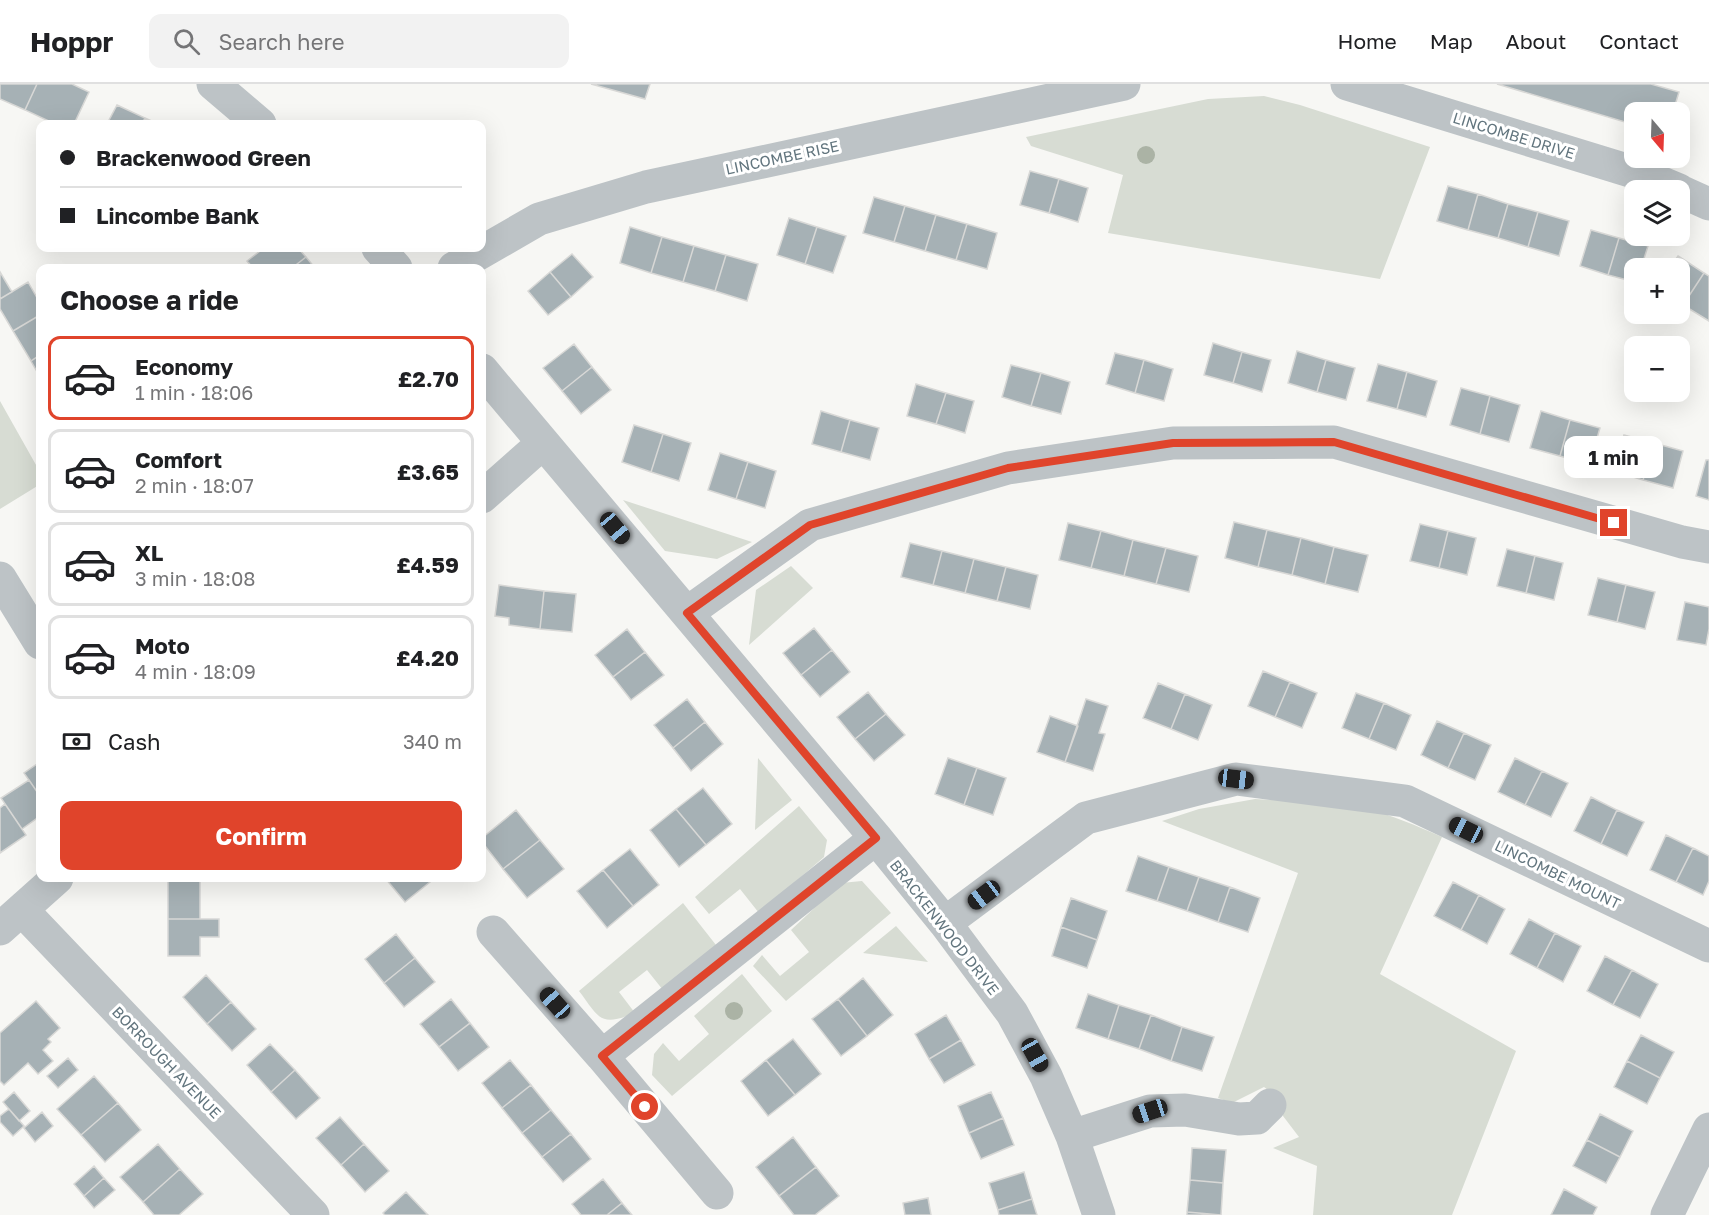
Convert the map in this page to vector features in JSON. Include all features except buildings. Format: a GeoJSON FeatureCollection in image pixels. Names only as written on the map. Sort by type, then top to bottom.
{"type":"FeatureCollection","features":[{"type":"Feature","properties":{"kind":"street"},"geometry":{"type":"LineString","coordinates":[[213,84],[255,120]]}},
{"type":"Feature","properties":{"kind":"street","name":"LINCOMBE RISE"},"geometry":{"type":"LineString","coordinates":[[486,250],[539,219],[646,187],[1124,84]]}},
{"type":"Feature","properties":{"kind":"street","name":"LINCOMBE DRIVE"},"geometry":{"type":"LineString","coordinates":[[1347,84],[1654,180]]}},
{"type":"Feature","properties":{"kind":"street","name":"LINCOMBE DRIVE"},"geometry":{"type":"LineString","coordinates":[[1690,196],[1709,204]]}},
{"type":"Feature","properties":{"kind":"street"},"geometry":{"type":"LineString","coordinates":[[382,252],[392,264]]}},
{"type":"Feature","properties":{"kind":"street","name":"LINCOMBE RISE"},"geometry":{"type":"LineString","coordinates":[[461,264],[482,252]]}},
{"type":"Feature","properties":{"kind":"street","name":"BRACKENWOOD DRIVE"},"geometry":{"type":"LineString","coordinates":[[486,375],[876,838],[945,923],[1012,1013],[1046,1076],[1072,1136],[1099,1215]]}},
{"type":"Feature","properties":{"kind":"street"},"geometry":{"type":"LineString","coordinates":[[687,613],[810,525],[1008,468],[1173,443],[1334,442],[1682,542],[1709,547]]}},
{"type":"Feature","properties":{"kind":"street"},"geometry":{"type":"LineString","coordinates":[[486,493],[543,443]]}},
{"type":"Feature","properties":{"kind":"street"},"geometry":{"type":"LineString","coordinates":[[0,578],[36,637]]}},
{"type":"Feature","properties":{"kind":"street","name":"LINCOMBE MOUNT"},"geometry":{"type":"LineString","coordinates":[[945,923],[1086,818],[1236,779],[1405,801],[1709,946]]}},
{"type":"Feature","properties":{"kind":"street"},"geometry":{"type":"LineString","coordinates":[[602,1056],[876,838]]}},
{"type":"Feature","properties":{"kind":"street"},"geometry":{"type":"LineString","coordinates":[[11,919],[53,882]]}},
{"type":"Feature","properties":{"kind":"street","name":"BORROUGH AVENUE"},"geometry":{"type":"LineString","coordinates":[[11,919],[313,1215]]}},
{"type":"Feature","properties":{"kind":"street"},"geometry":{"type":"LineString","coordinates":[[493,932],[602,1056],[717,1193]]}},
{"type":"Feature","properties":{"kind":"street"},"geometry":{"type":"LineString","coordinates":[[1072,1136],[1150,1111],[1185,1110],[1239,1119],[1257,1118],[1270,1105]]}},
{"type":"Feature","properties":{"kind":"street"},"geometry":{"type":"LineString","coordinates":[[1667,1215],[1709,1129]]}},
{"type":"Feature","properties":{"kind":"shaded area"},"geometry":{"type":"Polygon","coordinates":[[[1264,96],[1300,105],[1430,147],[1380,279],[1108,233],[1123,175],[1031,146],[1026,137],[1208,99],[1264,96]]]}},
{"type":"Feature","properties":{"kind":"shaded area"},"geometry":{"type":"Polygon","coordinates":[[[0,401],[36,465],[36,487],[0,509],[0,401]]]}},
{"type":"Feature","properties":{"kind":"shaded area"},"geometry":{"type":"Polygon","coordinates":[[[623,500],[752,542],[717,559],[665,551],[623,500]]]}},
{"type":"Feature","properties":{"kind":"shaded area"},"geometry":{"type":"Polygon","coordinates":[[[791,566],[813,588],[749,645],[756,590],[791,566]]]}},
{"type":"Feature","properties":{"kind":"shaded area"},"geometry":{"type":"Polygon","coordinates":[[[758,758],[792,800],[755,830],[758,758]]]}},
{"type":"Feature","properties":{"kind":"shaded area"},"geometry":{"type":"Polygon","coordinates":[[[1255,799],[1363,808],[1393,817],[1442,837],[1380,974],[1516,1051],[1452,1215],[1313,1215],[1317,1166],[1273,1148],[1299,1137],[1283,1116],[1276,1096],[1264,1087],[1232,1103],[1218,1098],[1298,873],[1162,821],[1199,809],[1255,799]]]}},
{"type":"Feature","properties":{"kind":"shaded area"},"geometry":{"type":"Polygon","coordinates":[[[799,806],[827,840],[824,857],[759,913],[740,889],[709,914],[695,897],[799,806]]]}},
{"type":"Feature","properties":{"kind":"shaded area"},"geometry":{"type":"Polygon","coordinates":[[[862,881],[891,913],[786,1001],[753,966],[762,955],[780,976],[809,952],[791,930],[841,883],[862,881]]]}},
{"type":"Feature","properties":{"kind":"shaded area"},"geometry":{"type":"Polygon","coordinates":[[[683,903],[716,945],[663,990],[647,970],[619,992],[635,1013],[614,1019],[602,1018],[579,991],[683,903]]]}},
{"type":"Feature","properties":{"kind":"shaded area"},"geometry":{"type":"Polygon","coordinates":[[[896,926],[928,962],[863,953],[896,926]]]}},
{"type":"Feature","properties":{"kind":"shaded area"},"geometry":{"type":"Polygon","coordinates":[[[742,974],[772,1011],[672,1096],[652,1075],[654,1054],[663,1043],[679,1061],[709,1034],[694,1016],[742,974]]]}},
{"type":"Feature","properties":{"kind":"route"},"geometry":{"type":"LineString","coordinates":[[645,1107],[602,1056],[876,838],[687,613],[810,525],[1008,468],[1173,443],[1334,442],[1614,523]]}}]}
